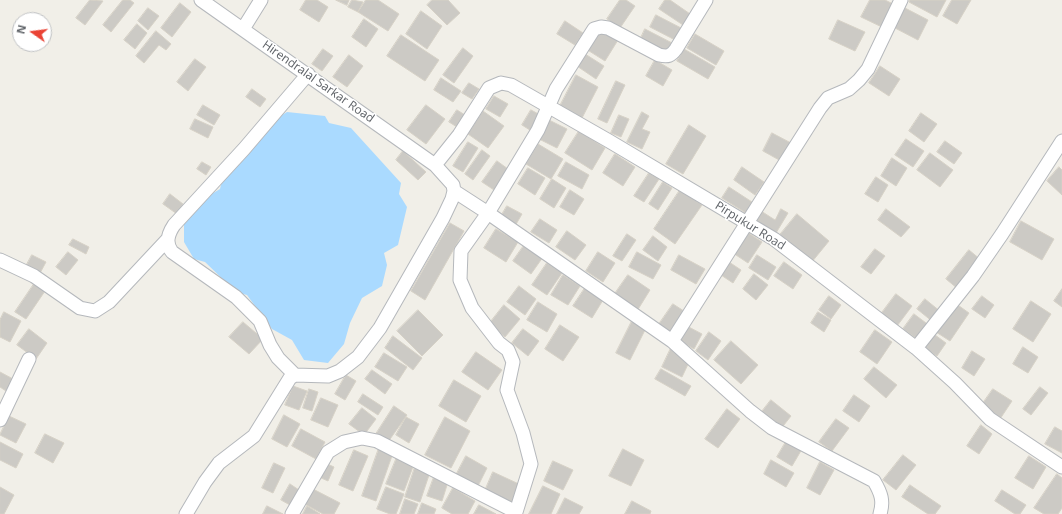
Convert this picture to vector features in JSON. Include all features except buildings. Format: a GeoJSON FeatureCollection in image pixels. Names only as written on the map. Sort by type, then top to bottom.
{"type":"FeatureCollection","features":[{"type":"Feature","properties":{"kind":"street","name":"Hirendralal Sarkar Road"},"geometry":{"type":"LineString","coordinates":[[201,0],[435,165],[452,185],[454,191]]}},
{"type":"Feature","properties":{"kind":"street"},"geometry":{"type":"LineString","coordinates":[[243,29],[261,0]]}},
{"type":"Feature","properties":{"kind":"street"},"geometry":{"type":"LineString","coordinates":[[292,514],[328,452],[344,442],[362,438],[377,441],[518,513],[531,464],[523,433],[507,390],[513,362],[508,350],[499,343],[472,308],[460,280],[461,251],[488,213],[538,130],[550,106],[556,89],[594,29],[601,27],[608,28],[659,55],[667,57],[676,49],[706,0]]}},
{"type":"Feature","properties":{"kind":"street"},"geometry":{"type":"LineString","coordinates":[[672,341],[746,222],[820,108],[828,98],[848,89],[859,80],[868,69],[901,0]]}},
{"type":"Feature","properties":{"kind":"street"},"geometry":{"type":"LineString","coordinates":[[0,260],[34,276],[80,308],[95,311],[109,302],[168,239],[174,225],[244,149],[308,74]]}},
{"type":"Feature","properties":{"kind":"street","name":"Pirpukur Road"},"geometry":{"type":"LineString","coordinates":[[435,165],[459,135],[489,88],[501,83],[510,85],[550,106],[774,239],[916,348],[955,382],[990,419],[1061,464]]}},
{"type":"Feature","properties":{"kind":"street"},"geometry":{"type":"LineString","coordinates":[[916,348],[973,276],[1062,141]]}},
{"type":"Feature","properties":{"kind":"street"},"geometry":{"type":"LineString","coordinates":[[186,514],[205,482],[219,463],[254,436],[285,383],[295,375],[328,376],[340,371],[358,357],[380,328],[443,218],[454,191],[672,341],[750,411],[772,428],[874,481],[881,491],[883,504],[880,514]]}},
{"type":"Feature","properties":{"kind":"street"},"geometry":{"type":"LineString","coordinates":[[168,239],[168,246],[172,252],[236,296],[260,321],[270,345],[278,358],[295,375]]}},
{"type":"Feature","properties":{"kind":"street"},"geometry":{"type":"LineString","coordinates":[[0,420],[29,359]]}},
{"type":"Feature","properties":{"kind":"water"},"geometry":{"type":"Polygon","coordinates":[[[287,112],[325,116],[329,123],[351,128],[401,183],[399,194],[407,207],[398,245],[384,253],[387,265],[382,286],[362,298],[350,323],[344,344],[328,363],[304,360],[292,340],[272,329],[247,295],[236,292],[205,262],[194,259],[184,242],[184,220],[200,201],[220,189],[224,173],[264,126],[287,112]]]}}]}
